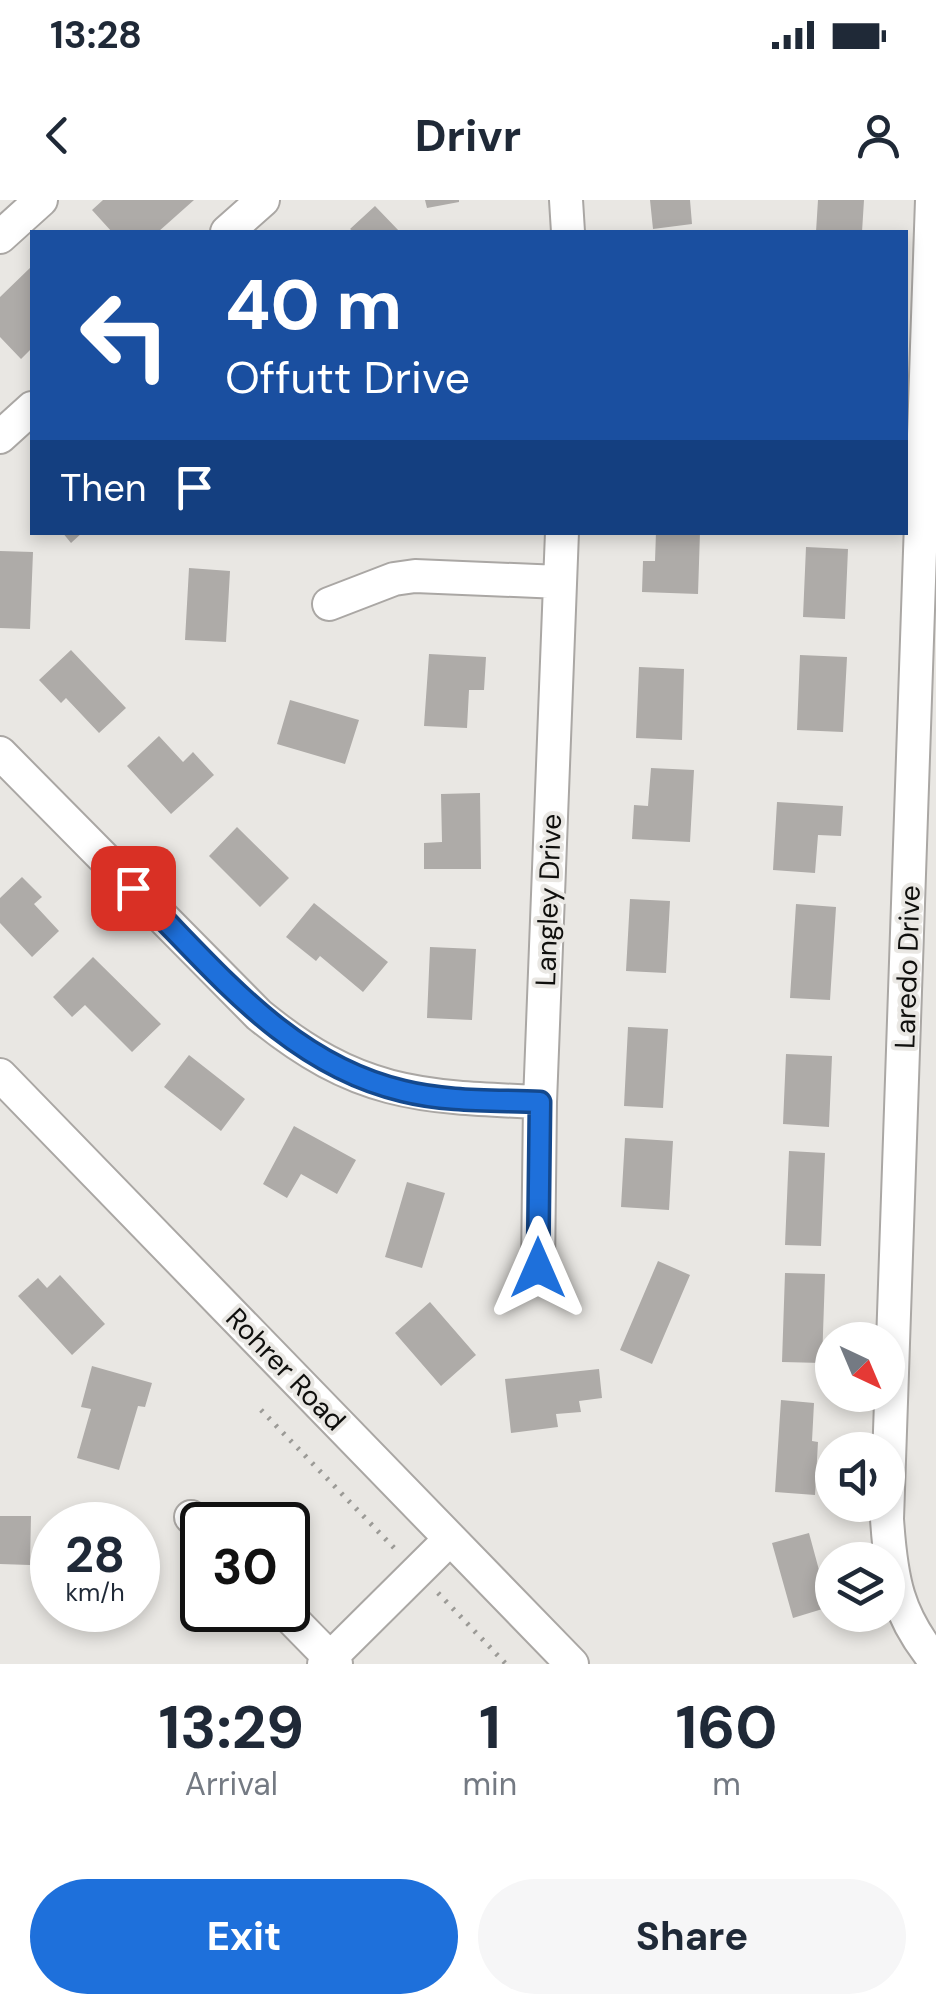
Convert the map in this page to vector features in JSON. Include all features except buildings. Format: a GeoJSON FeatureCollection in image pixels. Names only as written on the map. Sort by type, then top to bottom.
{"type":"FeatureCollection","features":[{"type":"Feature","properties":{"kind":"street"},"geometry":{"type":"LineString","coordinates":[[0,237],[41,200]]}},
{"type":"Feature","properties":{"kind":"street"},"geometry":{"type":"LineString","coordinates":[[230,230],[263,200]]}},
{"type":"Feature","properties":{"kind":"street"},"geometry":{"type":"LineString","coordinates":[[566,200],[568,230]]}},
{"type":"Feature","properties":{"kind":"street","name":"Laredo Drive"},"geometry":{"type":"LineString","coordinates":[[932,200],[887,1519],[896,1592],[906,1620],[936,1662]]}},
{"type":"Feature","properties":{"kind":"street"},"geometry":{"type":"LineString","coordinates":[[0,437],[30,410]]}},
{"type":"Feature","properties":{"kind":"street","name":"Langley Drive"},"geometry":{"type":"LineString","coordinates":[[538,1268],[540,1102],[562,535]]}},
{"type":"Feature","properties":{"kind":"street"},"geometry":{"type":"LineString","coordinates":[[329,604],[394,578],[415,576],[560,582]]}},
{"type":"Feature","properties":{"kind":"street"},"geometry":{"type":"LineString","coordinates":[[0,753],[259,1014],[292,1042],[352,1074],[406,1092],[446,1098],[540,1102]]}},
{"type":"Feature","properties":{"kind":"street","name":"Rohrer Road"},"geometry":{"type":"LineString","coordinates":[[0,1074],[572,1664]]}},
{"type":"Feature","properties":{"kind":"street"},"geometry":{"type":"LineString","coordinates":[[303,1632],[330,1662],[450,1539]]}},
{"type":"Feature","properties":{"kind":"path"},"geometry":{"type":"LineString","coordinates":[[261,1410],[400,1554]]}},
{"type":"Feature","properties":{"kind":"route"},"geometry":{"type":"LineString","coordinates":[[133,888],[259,1014],[292,1042],[326,1063],[406,1092],[446,1098],[540,1102],[538,1268]]}}]}
